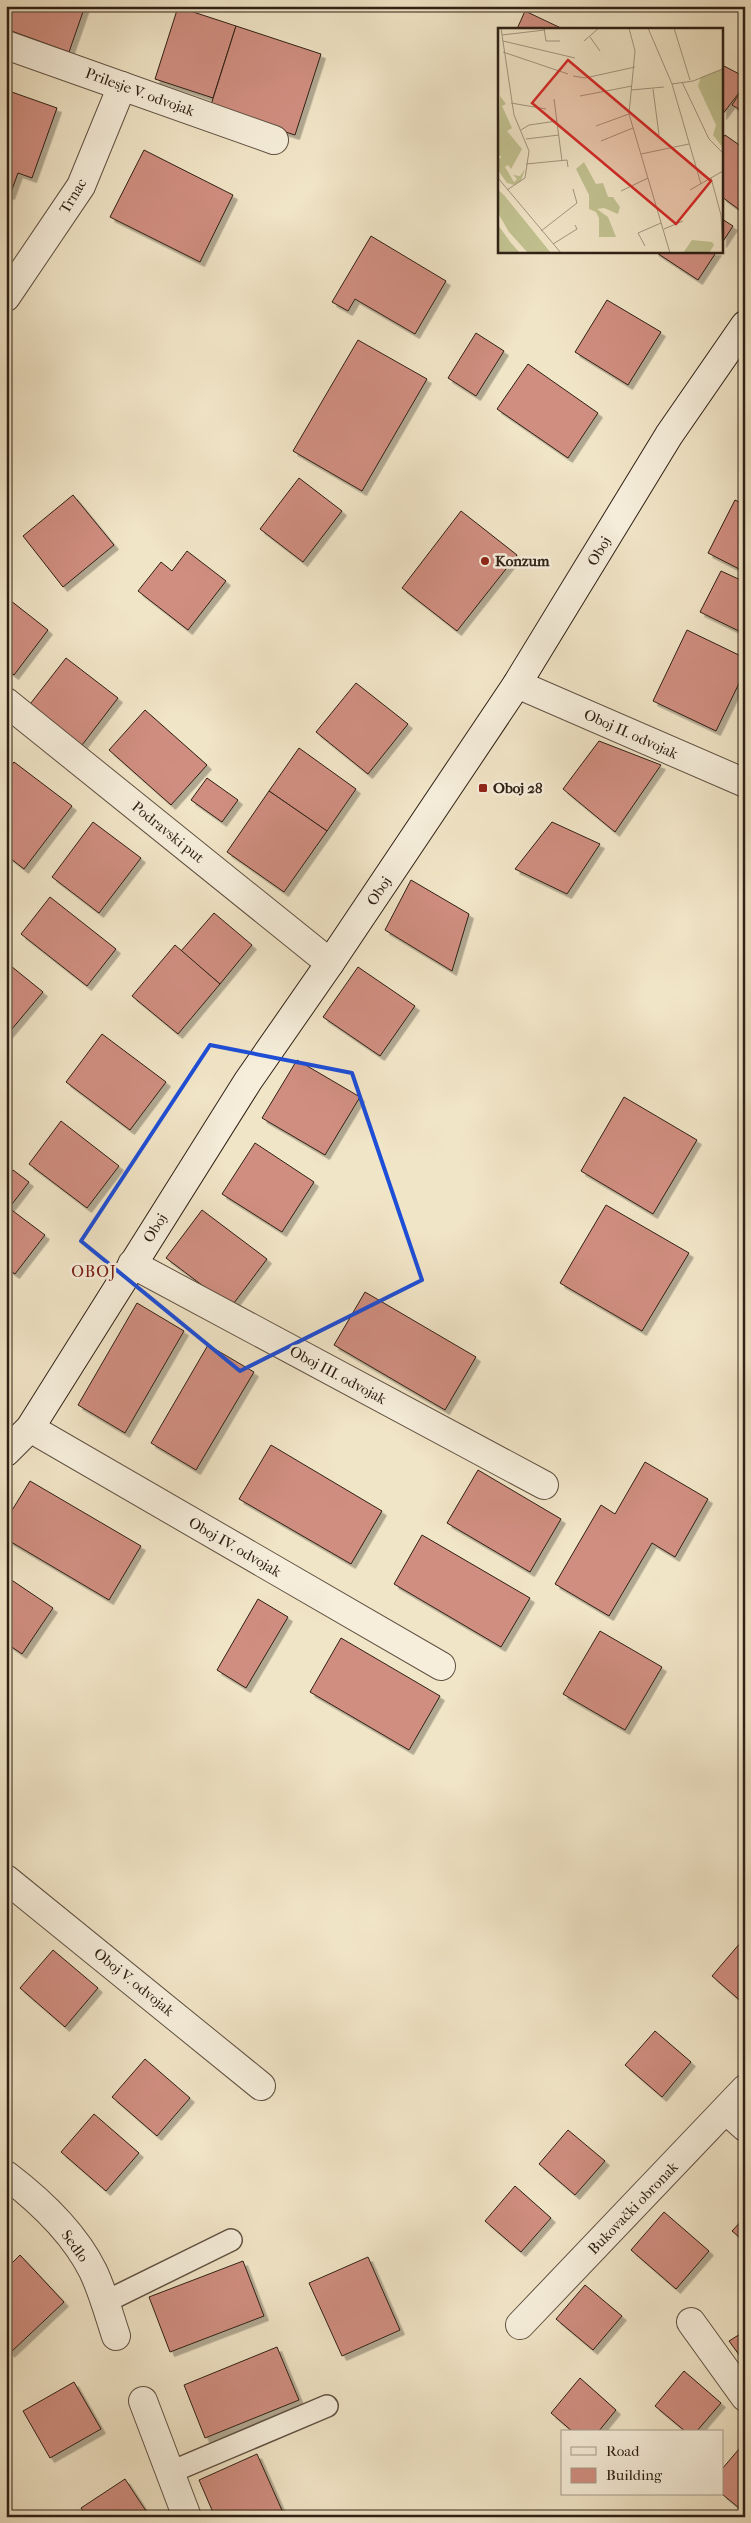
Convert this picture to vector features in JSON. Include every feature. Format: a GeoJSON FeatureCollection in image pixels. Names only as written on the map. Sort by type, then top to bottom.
{"type":"FeatureCollection","features":[{"type":"Feature","properties":{"kind":"street","name":"Prilesje V. odvojak"},"geometry":{"type":"LineString","coordinates":[[6,45],[274,140]]}},
{"type":"Feature","properties":{"kind":"street","name":"Trnac"},"geometry":{"type":"LineString","coordinates":[[6,297],[81,186],[122,86]]}},
{"type":"Feature","properties":{"kind":"street","name":"Oboj"},"geometry":{"type":"LineString","coordinates":[[6,1452],[30,1428],[248,1081],[330,964],[517,684],[669,435],[745,325]]}},
{"type":"Feature","properties":{"kind":"street","name":"Oboj II. odvojak"},"geometry":{"type":"LineString","coordinates":[[517,684],[745,783]]}},
{"type":"Feature","properties":{"kind":"street","name":"Podravski put"},"geometry":{"type":"LineString","coordinates":[[6,702],[330,964]]}},
{"type":"Feature","properties":{"kind":"street","name":"Oboj III. odvojak"},"geometry":{"type":"LineString","coordinates":[[132,1264],[544,1485]]}},
{"type":"Feature","properties":{"kind":"street","name":"Oboj IV. odvojak"},"geometry":{"type":"LineString","coordinates":[[30,1428],[441,1666]]}},
{"type":"Feature","properties":{"kind":"street","name":"Oboj V. odvojak"},"geometry":{"type":"LineString","coordinates":[[6,1879],[261,2086]]}},
{"type":"Feature","properties":{"kind":"street","name":"Bukovački obronak"},"geometry":{"type":"LineString","coordinates":[[520,2326],[736,2118],[745,2089]]}},
{"type":"Feature","properties":{"kind":"street","name":"Sedlo"},"geometry":{"type":"LineString","coordinates":[[6,2175],[28,2191],[70,2236],[93,2271],[116,2336]]}},
{"type":"Feature","properties":{"kind":"street"},"geometry":{"type":"LineString","coordinates":[[691,2322],[745,2397]]}},
{"type":"Feature","properties":{"kind":"street"},"geometry":{"type":"LineString","coordinates":[[143,2401],[187,2517]]}},
{"type":"Feature","properties":{"kind":"lane"},"geometry":{"type":"LineString","coordinates":[[105,2302],[231,2240]]}},
{"type":"Feature","properties":{"kind":"lane"},"geometry":{"type":"LineString","coordinates":[[171,2472],[327,2406]]}},
{"type":"Feature","properties":{"kind":"highlighted area"},"geometry":{"type":"Polygon","coordinates":[[[210,1045],[352,1073],[422,1280],[240,1371],[81,1241],[210,1045]]]}},
{"type":"Feature","properties":{"kind":"building"},"geometry":{"type":"Polygon","coordinates":[[[6,6],[85,6],[69,52],[6,29],[6,6]]]}},
{"type":"Feature","properties":{"kind":"building"},"geometry":{"type":"Polygon","coordinates":[[[178,7],[236,26],[213,98],[155,79],[178,7]]]}},
{"type":"Feature","properties":{"kind":"building"},"geometry":{"type":"Polygon","coordinates":[[[525,11],[561,28],[517,28],[525,11]]]}},
{"type":"Feature","properties":{"kind":"building"},"geometry":{"type":"Polygon","coordinates":[[[236,26],[321,54],[295,135],[210,108],[236,26]]]}},
{"type":"Feature","properties":{"kind":"building"},"geometry":{"type":"Polygon","coordinates":[[[724,66],[745,77],[745,85],[724,112],[724,66]]]}},
{"type":"Feature","properties":{"kind":"building"},"geometry":{"type":"Polygon","coordinates":[[[745,85],[745,113],[732,105],[745,85]]]}},
{"type":"Feature","properties":{"kind":"building"},"geometry":{"type":"Polygon","coordinates":[[[6,90],[57,108],[32,178],[18,173],[10,195],[6,194],[6,90]]]}},
{"type":"Feature","properties":{"kind":"building"},"geometry":{"type":"Polygon","coordinates":[[[725,135],[745,149],[745,214],[724,198],[725,135]]]}},
{"type":"Feature","properties":{"kind":"building"},"geometry":{"type":"Polygon","coordinates":[[[144,150],[233,195],[200,262],[110,217],[144,150]]]}},
{"type":"Feature","properties":{"kind":"building"},"geometry":{"type":"Polygon","coordinates":[[[724,220],[733,226],[724,240],[724,220]]]}},
{"type":"Feature","properties":{"kind":"building"},"geometry":{"type":"Polygon","coordinates":[[[371,236],[446,281],[415,334],[355,299],[348,311],[332,302],[371,236]]]}},
{"type":"Feature","properties":{"kind":"building"},"geometry":{"type":"Polygon","coordinates":[[[656,252],[716,252],[698,280],[656,252]]]}},
{"type":"Feature","properties":{"kind":"building"},"geometry":{"type":"Polygon","coordinates":[[[607,300],[661,332],[628,385],[575,352],[607,300]]]}},
{"type":"Feature","properties":{"kind":"building"},"geometry":{"type":"Polygon","coordinates":[[[476,333],[504,351],[476,396],[448,378],[476,333]]]}},
{"type":"Feature","properties":{"kind":"building"},"geometry":{"type":"Polygon","coordinates":[[[358,340],[427,379],[362,491],[293,451],[358,340]]]}},
{"type":"Feature","properties":{"kind":"building"},"geometry":{"type":"Polygon","coordinates":[[[528,364],[598,413],[568,458],[497,409],[528,364]]]}},
{"type":"Feature","properties":{"kind":"building"},"geometry":{"type":"Polygon","coordinates":[[[299,478],[342,511],[303,562],[260,529],[299,478]]]}},
{"type":"Feature","properties":{"kind":"building"},"geometry":{"type":"Polygon","coordinates":[[[73,495],[114,545],[63,587],[23,536],[73,495]]]}},
{"type":"Feature","properties":{"kind":"building"},"geometry":{"type":"Polygon","coordinates":[[[735,500],[745,505],[745,572],[708,553],[735,500]]]}},
{"type":"Feature","properties":{"kind":"building"},"geometry":{"type":"Polygon","coordinates":[[[461,511],[517,555],[457,631],[402,588],[461,511]]]}},
{"type":"Feature","properties":{"kind":"building"},"geometry":{"type":"Polygon","coordinates":[[[187,551],[226,581],[188,630],[138,591],[161,562],[172,571],[187,551]]]}},
{"type":"Feature","properties":{"kind":"building"},"geometry":{"type":"Polygon","coordinates":[[[721,571],[745,582],[745,634],[700,612],[721,571]]]}},
{"type":"Feature","properties":{"kind":"building"},"geometry":{"type":"Polygon","coordinates":[[[6,597],[48,630],[14,675],[6,669],[6,597]]]}},
{"type":"Feature","properties":{"kind":"building"},"geometry":{"type":"Polygon","coordinates":[[[687,630],[745,658],[745,671],[716,731],[653,701],[687,630]]]}},
{"type":"Feature","properties":{"kind":"building"},"geometry":{"type":"Polygon","coordinates":[[[66,658],[118,698],[79,749],[27,708],[66,658]]]}},
{"type":"Feature","properties":{"kind":"building"},"geometry":{"type":"Polygon","coordinates":[[[356,683],[408,724],[368,774],[316,732],[356,683]]]}},
{"type":"Feature","properties":{"kind":"building"},"geometry":{"type":"Polygon","coordinates":[[[145,710],[207,765],[171,805],[109,750],[145,710]]]}},
{"type":"Feature","properties":{"kind":"building"},"geometry":{"type":"Polygon","coordinates":[[[599,741],[661,765],[615,832],[563,789],[599,741]]]}},
{"type":"Feature","properties":{"kind":"building"},"geometry":{"type":"Polygon","coordinates":[[[299,748],[356,789],[327,831],[269,791],[299,748]]]}},
{"type":"Feature","properties":{"kind":"building"},"geometry":{"type":"Polygon","coordinates":[[[14,762],[72,806],[24,869],[6,855],[6,772],[14,762]]]}},
{"type":"Feature","properties":{"kind":"building"},"geometry":{"type":"Polygon","coordinates":[[[207,778],[238,800],[222,822],[191,800],[207,778]]]}},
{"type":"Feature","properties":{"kind":"building"},"geometry":{"type":"Polygon","coordinates":[[[269,791],[327,831],[284,892],[227,852],[269,791]]]}},
{"type":"Feature","properties":{"kind":"building"},"geometry":{"type":"Polygon","coordinates":[[[93,822],[141,858],[99,913],[52,877],[93,822]]]}},
{"type":"Feature","properties":{"kind":"building"},"geometry":{"type":"Polygon","coordinates":[[[552,822],[600,844],[567,894],[515,869],[552,822]]]}},
{"type":"Feature","properties":{"kind":"building"},"geometry":{"type":"Polygon","coordinates":[[[411,880],[469,914],[452,971],[385,930],[411,880]]]}},
{"type":"Feature","properties":{"kind":"building"},"geometry":{"type":"Polygon","coordinates":[[[50,897],[116,949],[87,986],[21,934],[50,897]]]}},
{"type":"Feature","properties":{"kind":"building"},"geometry":{"type":"Polygon","coordinates":[[[214,913],[252,945],[220,984],[181,951],[214,913]]]}},
{"type":"Feature","properties":{"kind":"building"},"geometry":{"type":"Polygon","coordinates":[[[175,945],[220,984],[178,1034],[132,996],[175,945]]]}},
{"type":"Feature","properties":{"kind":"building"},"geometry":{"type":"Polygon","coordinates":[[[6,962],[43,992],[6,1036],[6,962]]]}},
{"type":"Feature","properties":{"kind":"building"},"geometry":{"type":"Polygon","coordinates":[[[358,967],[415,1006],[380,1056],[323,1017],[358,967]]]}},
{"type":"Feature","properties":{"kind":"building"},"geometry":{"type":"Polygon","coordinates":[[[102,1034],[166,1082],[130,1130],[66,1082],[102,1034]]]}},
{"type":"Feature","properties":{"kind":"building"},"geometry":{"type":"Polygon","coordinates":[[[297,1060],[360,1097],[325,1155],[262,1118],[297,1060]]]}},
{"type":"Feature","properties":{"kind":"building"},"geometry":{"type":"Polygon","coordinates":[[[624,1097],[697,1140],[653,1214],[581,1171],[624,1097]]]}},
{"type":"Feature","properties":{"kind":"building"},"geometry":{"type":"Polygon","coordinates":[[[61,1121],[119,1166],[87,1208],[29,1164],[61,1121]]]}},
{"type":"Feature","properties":{"kind":"building"},"geometry":{"type":"Polygon","coordinates":[[[255,1143],[314,1182],[282,1232],[222,1194],[255,1143]]]}},
{"type":"Feature","properties":{"kind":"building"},"geometry":{"type":"Polygon","coordinates":[[[13,1170],[29,1182],[9,1208],[45,1235],[15,1274],[6,1268],[6,1179],[13,1170]]]}},
{"type":"Feature","properties":{"kind":"building"},"geometry":{"type":"Polygon","coordinates":[[[606,1205],[689,1253],[642,1331],[560,1283],[606,1205]]]}},
{"type":"Feature","properties":{"kind":"building"},"geometry":{"type":"Polygon","coordinates":[[[202,1210],[267,1259],[231,1307],[166,1258],[202,1210]]]}},
{"type":"Feature","properties":{"kind":"building"},"geometry":{"type":"Polygon","coordinates":[[[365,1292],[476,1357],[445,1410],[334,1345],[365,1292]]]}},
{"type":"Feature","properties":{"kind":"building"},"geometry":{"type":"Polygon","coordinates":[[[137,1303],[184,1331],[125,1433],[78,1405],[137,1303]]]}},
{"type":"Feature","properties":{"kind":"building"},"geometry":{"type":"Polygon","coordinates":[[[208,1345],[254,1372],[196,1470],[151,1443],[208,1345]]]}},
{"type":"Feature","properties":{"kind":"building"},"geometry":{"type":"Polygon","coordinates":[[[271,1445],[382,1511],[351,1564],[239,1499],[271,1445]]]}},
{"type":"Feature","properties":{"kind":"building"},"geometry":{"type":"Polygon","coordinates":[[[645,1462],[708,1499],[675,1557],[652,1543],[609,1616],[555,1584],[601,1505],[615,1514],[645,1462]]]}},
{"type":"Feature","properties":{"kind":"building"},"geometry":{"type":"Polygon","coordinates":[[[478,1470],[561,1519],[530,1572],[447,1523],[478,1470]]]}},
{"type":"Feature","properties":{"kind":"building"},"geometry":{"type":"Polygon","coordinates":[[[30,1481],[141,1546],[109,1600],[6,1539],[6,1520],[30,1481]]]}},
{"type":"Feature","properties":{"kind":"building"},"geometry":{"type":"Polygon","coordinates":[[[422,1535],[530,1598],[501,1647],[394,1584],[422,1535]]]}},
{"type":"Feature","properties":{"kind":"building"},"geometry":{"type":"Polygon","coordinates":[[[10,1579],[53,1608],[22,1654],[6,1643],[6,1584],[10,1579]]]}},
{"type":"Feature","properties":{"kind":"building"},"geometry":{"type":"Polygon","coordinates":[[[258,1599],[288,1617],[246,1688],[217,1670],[258,1599]]]}},
{"type":"Feature","properties":{"kind":"building"},"geometry":{"type":"Polygon","coordinates":[[[600,1631],[662,1667],[625,1730],[563,1694],[600,1631]]]}},
{"type":"Feature","properties":{"kind":"building"},"geometry":{"type":"Polygon","coordinates":[[[341,1638],[440,1696],[409,1750],[310,1692],[341,1638]]]}},
{"type":"Feature","properties":{"kind":"building"},"geometry":{"type":"Polygon","coordinates":[[[741,1942],[745,1945],[745,2005],[712,1976],[741,1942]]]}},
{"type":"Feature","properties":{"kind":"building"},"geometry":{"type":"Polygon","coordinates":[[[53,1950],[98,1988],[65,2027],[20,1988],[53,1950]]]}},
{"type":"Feature","properties":{"kind":"building"},"geometry":{"type":"Polygon","coordinates":[[[655,2031],[691,2062],[662,2097],[625,2065],[655,2031]]]}},
{"type":"Feature","properties":{"kind":"building"},"geometry":{"type":"Polygon","coordinates":[[[145,2059],[190,2098],[157,2136],[112,2097],[145,2059]]]}},
{"type":"Feature","properties":{"kind":"building"},"geometry":{"type":"Polygon","coordinates":[[[94,2114],[139,2153],[106,2191],[61,2152],[94,2114]]]}},
{"type":"Feature","properties":{"kind":"building"},"geometry":{"type":"Polygon","coordinates":[[[568,2130],[605,2161],[575,2195],[539,2164],[568,2130]]]}},
{"type":"Feature","properties":{"kind":"building"},"geometry":{"type":"Polygon","coordinates":[[[515,2186],[551,2218],[521,2252],[485,2221],[515,2186]]]}},
{"type":"Feature","properties":{"kind":"building"},"geometry":{"type":"Polygon","coordinates":[[[664,2212],[709,2251],[676,2289],[631,2250],[664,2212]]]}},
{"type":"Feature","properties":{"kind":"building"},"geometry":{"type":"Polygon","coordinates":[[[745,2217],[745,2242],[732,2231],[745,2217]]]}},
{"type":"Feature","properties":{"kind":"building"},"geometry":{"type":"Polygon","coordinates":[[[20,2255],[64,2302],[10,2353],[6,2349],[6,2269],[20,2255]]]}},
{"type":"Feature","properties":{"kind":"building"},"geometry":{"type":"Polygon","coordinates":[[[368,2257],[400,2330],[342,2356],[309,2283],[368,2257]]]}},
{"type":"Feature","properties":{"kind":"building"},"geometry":{"type":"Polygon","coordinates":[[[243,2261],[264,2316],[170,2352],[149,2297],[243,2261]]]}},
{"type":"Feature","properties":{"kind":"building"},"geometry":{"type":"Polygon","coordinates":[[[585,2285],[622,2316],[593,2350],[556,2319],[585,2285]]]}},
{"type":"Feature","properties":{"kind":"building"},"geometry":{"type":"Polygon","coordinates":[[[745,2331],[745,2363],[729,2341],[745,2331]]]}},
{"type":"Feature","properties":{"kind":"building"},"geometry":{"type":"Polygon","coordinates":[[[277,2347],[299,2400],[205,2438],[184,2385],[277,2347]]]}},
{"type":"Feature","properties":{"kind":"building"},"geometry":{"type":"Polygon","coordinates":[[[684,2371],[721,2403],[698,2430],[684,2430],[655,2406],[684,2371]]]}},
{"type":"Feature","properties":{"kind":"building"},"geometry":{"type":"Polygon","coordinates":[[[580,2378],[616,2410],[600,2430],[571,2430],[551,2413],[580,2378]]]}},
{"type":"Feature","properties":{"kind":"building"},"geometry":{"type":"Polygon","coordinates":[[[74,2382],[101,2429],[50,2458],[23,2411],[74,2382]]]}},
{"type":"Feature","properties":{"kind":"building"},"geometry":{"type":"Polygon","coordinates":[[[739,2449],[745,2454],[745,2513],[724,2496],[724,2467],[739,2449]]]}},
{"type":"Feature","properties":{"kind":"building"},"geometry":{"type":"Polygon","coordinates":[[[257,2454],[285,2517],[215,2517],[199,2480],[257,2454]]]}},
{"type":"Feature","properties":{"kind":"building"},"geometry":{"type":"Polygon","coordinates":[[[125,2479],[150,2517],[87,2517],[81,2508],[125,2479]]]}},
{"type":"Feature","properties":{"kind":"place","name":"Konzum"},"geometry":{"type":"Point","coordinates":[485,561]}},
{"type":"Feature","properties":{"kind":"place","name":"Oboj 28"},"geometry":{"type":"Point","coordinates":[483,788]}},
{"type":"Feature","properties":{"kind":"district","name":"OBOJ"},"geometry":{"type":"Point","coordinates":[94,1271]}}]}
